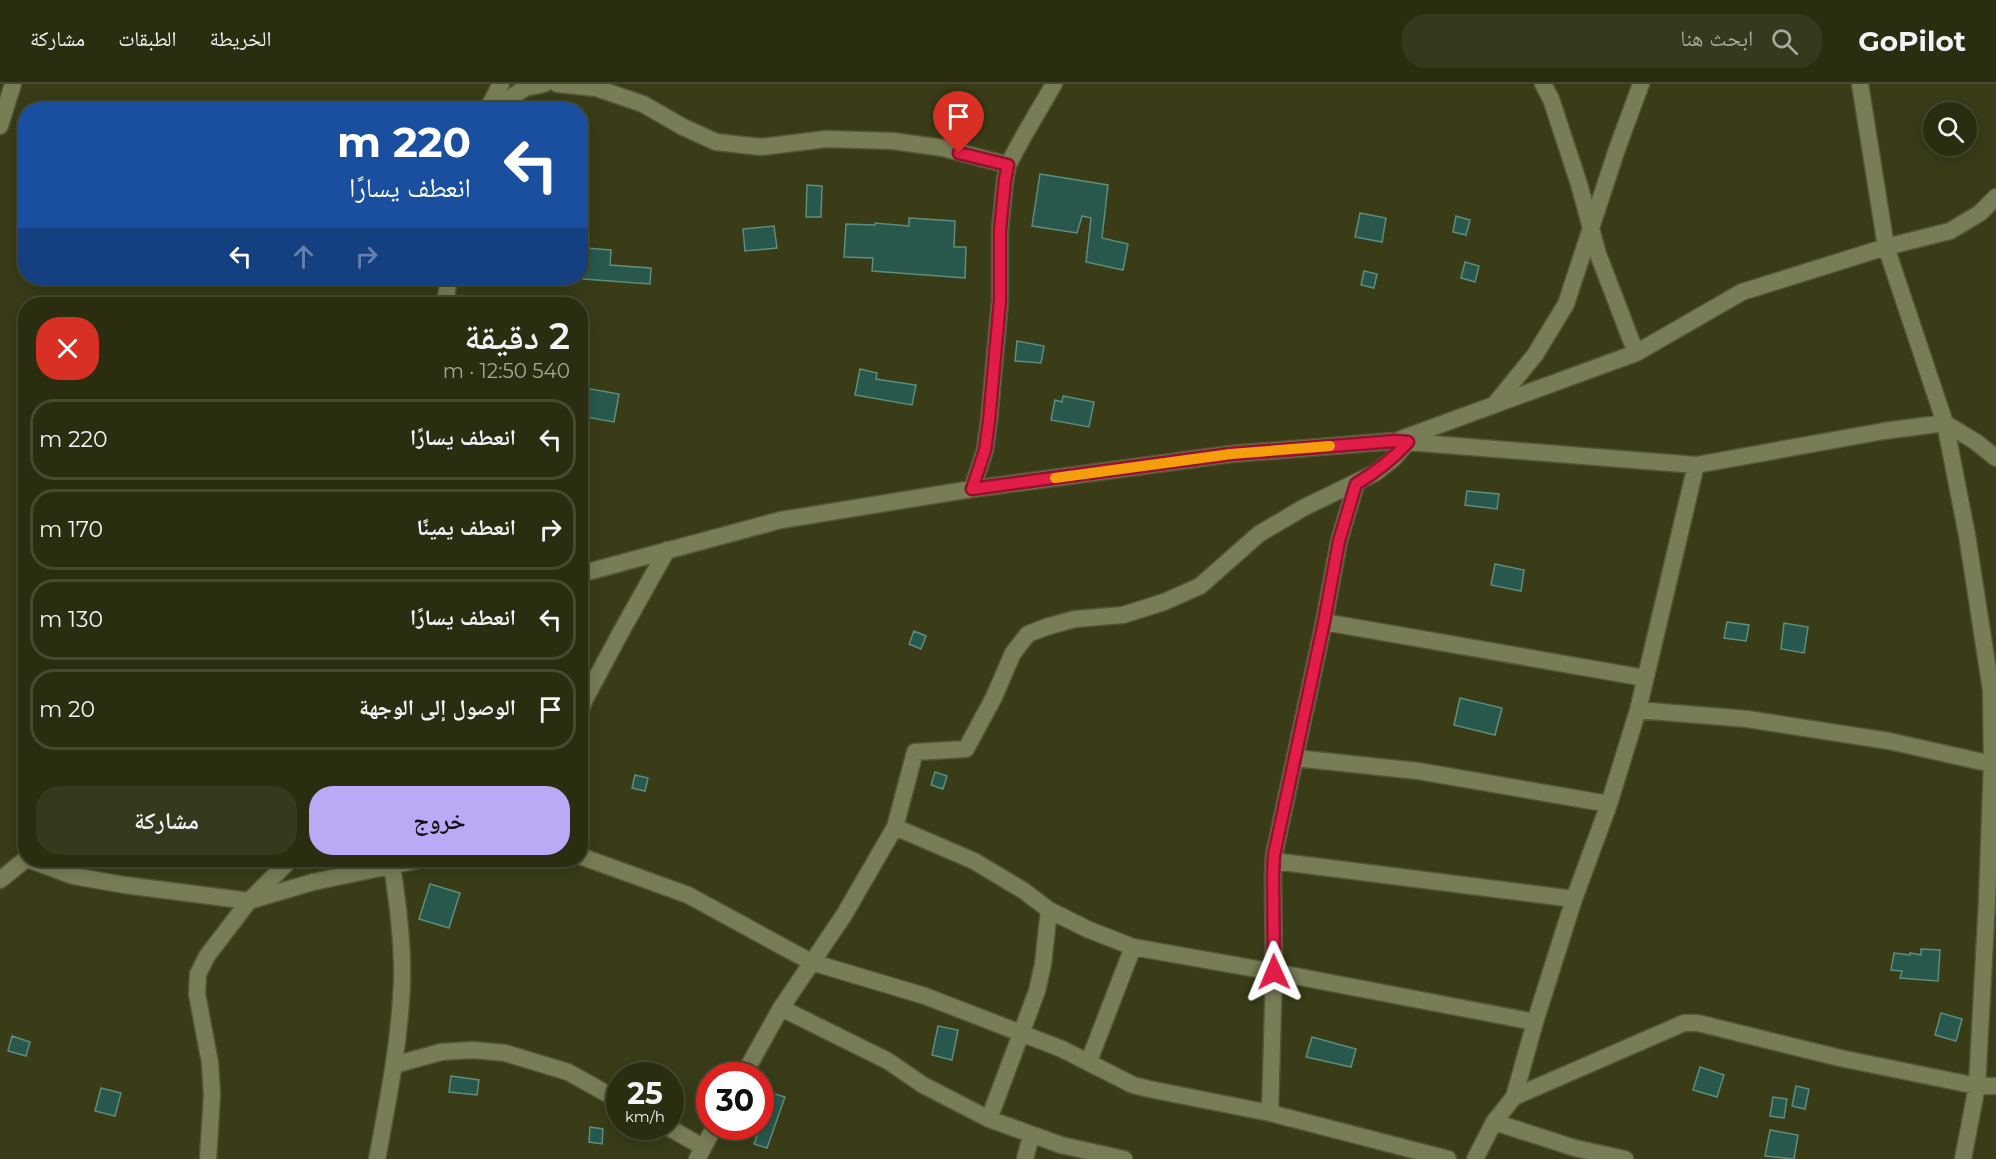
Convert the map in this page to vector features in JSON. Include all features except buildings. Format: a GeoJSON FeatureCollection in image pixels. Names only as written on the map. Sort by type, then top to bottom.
{"type":"FeatureCollection","features":[{"type":"Feature","properties":{"kind":"street"},"geometry":{"type":"LineString","coordinates":[[0,126],[13,84]]}},
{"type":"Feature","properties":{"kind":"street"},"geometry":{"type":"LineString","coordinates":[[485,84],[486,102]]}},
{"type":"Feature","properties":{"kind":"street"},"geometry":{"type":"LineString","coordinates":[[491,102],[501,84]]}},
{"type":"Feature","properties":{"kind":"street"},"geometry":{"type":"LineString","coordinates":[[504,102],[525,88],[544,84]]}},
{"type":"Feature","properties":{"kind":"street"},"geometry":{"type":"LineString","coordinates":[[557,84],[596,88],[643,104],[683,127],[716,142],[761,147],[826,139],[893,141],[943,148],[1008,165]]}},
{"type":"Feature","properties":{"kind":"street"},"geometry":{"type":"LineString","coordinates":[[972,489],[985,450],[989,421],[1000,301],[1000,230],[1008,165],[1054,84]]}},
{"type":"Feature","properties":{"kind":"street"},"geometry":{"type":"LineString","coordinates":[[1543,84],[1551,99],[1598,254],[1636,353]]}},
{"type":"Feature","properties":{"kind":"street"},"geometry":{"type":"LineString","coordinates":[[1493,405],[1535,355],[1566,304],[1590,226],[1641,84]]}},
{"type":"Feature","properties":{"kind":"street"},"geometry":{"type":"LineString","coordinates":[[1860,84],[1886,247],[1945,423],[1967,535],[1991,690],[1994,765],[1977,1086],[1963,1159]]}},
{"type":"Feature","properties":{"kind":"street"},"geometry":{"type":"LineString","coordinates":[[751,1062],[781,1008],[844,915],[895,827],[915,752],[966,749],[994,698],[1013,653],[1028,634],[1075,619],[1123,615],[1164,602],[1200,586],[1259,534],[1303,508],[1375,473],[1393,459],[1402,442],[1493,405],[1636,353],[1742,292],[1886,247],[1950,231],[1980,213],[1996,197]]}},
{"type":"Feature","properties":{"kind":"street"},"geometry":{"type":"LineString","coordinates":[[588,572],[781,520],[972,489],[1231,454],[1402,442],[1696,465],[1884,431],[1945,423],[1976,442],[1996,458]]}},
{"type":"Feature","properties":{"kind":"street"},"geometry":{"type":"LineString","coordinates":[[1475,1159],[1494,1122],[1514,1097],[1534,1022],[1574,899],[1609,804],[1638,710],[1696,465]]}},
{"type":"Feature","properties":{"kind":"street"},"geometry":{"type":"LineString","coordinates":[[1270,1113],[1274,861],[1339,541],[1356,484]]}},
{"type":"Feature","properties":{"kind":"street"},"geometry":{"type":"LineString","coordinates":[[588,693],[667,550]]}},
{"type":"Feature","properties":{"kind":"street"},"geometry":{"type":"LineString","coordinates":[[1324,622],[1645,678]]}},
{"type":"Feature","properties":{"kind":"street"},"geometry":{"type":"LineString","coordinates":[[1638,710],[1759,721],[1889,741],[1994,765]]}},
{"type":"Feature","properties":{"kind":"street"},"geometry":{"type":"LineString","coordinates":[[1295,758],[1418,771],[1609,804]]}},
{"type":"Feature","properties":{"kind":"street"},"geometry":{"type":"LineString","coordinates":[[895,827],[974,861],[1024,891],[1049,910],[1087,929],[1132,947],[1534,1022]]}},
{"type":"Feature","properties":{"kind":"street"},"geometry":{"type":"LineString","coordinates":[[588,859],[688,895],[811,962],[925,996],[1089,1061],[1133,1084],[1270,1113],[1448,1159]]}},
{"type":"Feature","properties":{"kind":"street"},"geometry":{"type":"LineString","coordinates":[[1274,861],[1574,899]]}},
{"type":"Feature","properties":{"kind":"street"},"geometry":{"type":"LineString","coordinates":[[0,880],[18,866]]}},
{"type":"Feature","properties":{"kind":"street"},"geometry":{"type":"LineString","coordinates":[[49,867],[73,876],[125,885],[249,901],[313,882],[387,867]]}},
{"type":"Feature","properties":{"kind":"street"},"geometry":{"type":"LineString","coordinates":[[208,1159],[212,1095],[210,1063],[197,994],[198,974],[207,956],[249,901],[283,867]]}},
{"type":"Feature","properties":{"kind":"street"},"geometry":{"type":"LineString","coordinates":[[377,1159],[394,1065],[402,981],[400,921],[392,867]]}},
{"type":"Feature","properties":{"kind":"street"},"geometry":{"type":"LineString","coordinates":[[988,1119],[1036,991],[1049,910]]}},
{"type":"Feature","properties":{"kind":"street"},"geometry":{"type":"LineString","coordinates":[[1089,1061],[1132,947]]}},
{"type":"Feature","properties":{"kind":"street"},"geometry":{"type":"LineString","coordinates":[[781,1008],[888,1061],[923,1085],[988,1119],[1031,1136],[1124,1159]]}},
{"type":"Feature","properties":{"kind":"street"},"geometry":{"type":"LineString","coordinates":[[1514,1097],[1684,1023],[1698,1023],[1840,1058],[1977,1086],[1996,1086]]}},
{"type":"Feature","properties":{"kind":"street"},"geometry":{"type":"LineString","coordinates":[[394,1065],[441,1052],[473,1050],[504,1053],[568,1072],[606,1093]]}},
{"type":"Feature","properties":{"kind":"street"},"geometry":{"type":"LineString","coordinates":[[1494,1122],[1575,1148],[1625,1159]]}},
{"type":"Feature","properties":{"kind":"street"},"geometry":{"type":"LineString","coordinates":[[1025,1159],[1031,1136]]}},
{"type":"Feature","properties":{"kind":"street"},"geometry":{"type":"LineString","coordinates":[[684,1140],[700,1153]]}},
{"type":"Feature","properties":{"kind":"slow traffic"},"geometry":{"type":"LineString","coordinates":[[1055,478],[1231,454],[1330,446]]}},
{"type":"Feature","properties":{"kind":"route"},"geometry":{"type":"LineString","coordinates":[[959,153],[1008,165],[1000,230],[1000,301],[989,421],[985,450],[972,489],[1231,454],[1395,441],[1408,442],[1393,459],[1356,484],[1339,541],[1274,855],[1274,972]]}}]}
